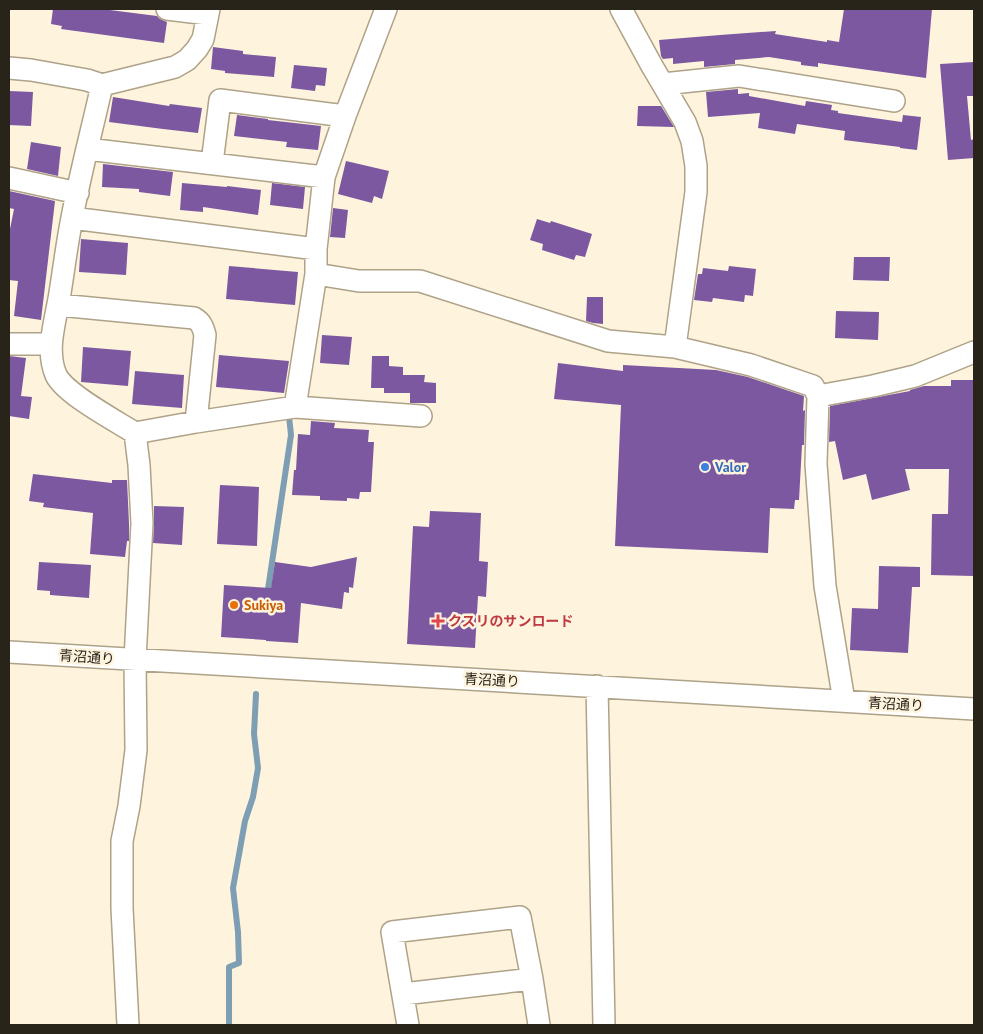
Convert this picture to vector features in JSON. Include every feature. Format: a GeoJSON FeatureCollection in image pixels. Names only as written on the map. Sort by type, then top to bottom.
{"type":"FeatureCollection","features":[{"type":"Feature","properties":{"kind":"street"},"geometry":{"type":"LineString","coordinates":[[9,68],[88,80],[102,85],[174,67],[187,60],[197,49],[203,39],[208,12],[167,9]]}},
{"type":"Feature","properties":{"kind":"street"},"geometry":{"type":"LineString","coordinates":[[295,407],[316,274],[316,249],[324,177],[386,9]]}},
{"type":"Feature","properties":{"kind":"street"},"geometry":{"type":"LineString","coordinates":[[621,9],[685,122],[692,141],[696,166],[696,192],[675,347]]}},
{"type":"Feature","properties":{"kind":"street"},"geometry":{"type":"LineString","coordinates":[[663,84],[739,76],[894,101]]}},
{"type":"Feature","properties":{"kind":"street"},"geometry":{"type":"LineString","coordinates":[[102,85],[72,218],[51,344],[51,358],[56,376],[64,387],[135,433],[295,407],[421,416]]}},
{"type":"Feature","properties":{"kind":"street"},"geometry":{"type":"LineString","coordinates":[[212,163],[220,100],[345,116]]}},
{"type":"Feature","properties":{"kind":"street"},"geometry":{"type":"LineString","coordinates":[[87,149],[324,177]]}},
{"type":"Feature","properties":{"kind":"street"},"geometry":{"type":"LineString","coordinates":[[9,178],[78,193]]}},
{"type":"Feature","properties":{"kind":"street"},"geometry":{"type":"LineString","coordinates":[[72,218],[316,249]]}},
{"type":"Feature","properties":{"kind":"street"},"geometry":{"type":"LineString","coordinates":[[316,274],[359,281],[420,281],[608,341],[675,347],[751,365],[813,386],[818,396],[816,464],[825,586],[844,701]]}},
{"type":"Feature","properties":{"kind":"street"},"geometry":{"type":"LineString","coordinates":[[58,305],[194,318],[199,321],[203,327],[204,335],[196,422]]}},
{"type":"Feature","properties":{"kind":"street"},"geometry":{"type":"LineString","coordinates":[[9,344],[51,344]]}},
{"type":"Feature","properties":{"kind":"street"},"geometry":{"type":"LineString","coordinates":[[818,396],[915,376],[974,352]]}},
{"type":"Feature","properties":{"kind":"street"},"geometry":{"type":"LineString","coordinates":[[128,1025],[122,908],[122,841],[129,806],[136,750],[135,660],[142,523],[139,465],[135,433]]}},
{"type":"Feature","properties":{"kind":"street","name":"青沼通り"},"geometry":{"type":"LineString","coordinates":[[9,652],[974,709]]}},
{"type":"Feature","properties":{"kind":"street"},"geometry":{"type":"LineString","coordinates":[[597,686],[604,1025]]}},
{"type":"Feature","properties":{"kind":"street"},"geometry":{"type":"LineString","coordinates":[[408,1025],[392,932],[520,916],[539,1025]]}},
{"type":"Feature","properties":{"kind":"street"},"geometry":{"type":"LineString","coordinates":[[403,994],[532,978]]}},
{"type":"Feature","properties":{"kind":"building"},"geometry":{"type":"Polygon","coordinates":[[[53,9],[102,9],[157,16],[167,22],[164,43],[61,29],[62,26],[51,24],[53,9]]]}},
{"type":"Feature","properties":{"kind":"building"},"geometry":{"type":"Polygon","coordinates":[[[844,9],[932,9],[926,78],[818,63],[818,67],[801,65],[801,62],[769,57],[735,60],[735,64],[704,67],[704,61],[673,64],[673,58],[663,59],[661,56],[659,40],[720,35],[776,31],[775,34],[839,42],[844,9]]]}},
{"type":"Feature","properties":{"kind":"building"},"geometry":{"type":"Polygon","coordinates":[[[213,47],[243,51],[243,54],[276,57],[274,77],[225,73],[225,71],[211,69],[213,47]]]}},
{"type":"Feature","properties":{"kind":"building"},"geometry":{"type":"Polygon","coordinates":[[[974,62],[974,96],[967,96],[971,140],[974,139],[974,158],[948,160],[940,64],[974,62]]]}},
{"type":"Feature","properties":{"kind":"building"},"geometry":{"type":"Polygon","coordinates":[[[294,65],[327,68],[325,86],[316,85],[315,91],[291,88],[294,65]]]}},
{"type":"Feature","properties":{"kind":"building"},"geometry":{"type":"Polygon","coordinates":[[[738,89],[738,94],[749,93],[749,96],[805,106],[806,101],[832,105],[831,110],[838,111],[838,113],[902,122],[903,115],[921,117],[917,150],[844,140],[845,131],[797,124],[795,134],[758,128],[760,113],[708,117],[706,92],[738,89]]]}},
{"type":"Feature","properties":{"kind":"building"},"geometry":{"type":"Polygon","coordinates":[[[9,91],[33,92],[31,126],[9,125],[9,91]]]}},
{"type":"Feature","properties":{"kind":"building"},"geometry":{"type":"Polygon","coordinates":[[[113,97],[169,106],[170,104],[202,108],[198,133],[109,122],[113,97]]]}},
{"type":"Feature","properties":{"kind":"building"},"geometry":{"type":"Polygon","coordinates":[[[638,106],[661,106],[674,127],[637,126],[638,106]]]}},
{"type":"Feature","properties":{"kind":"building"},"geometry":{"type":"Polygon","coordinates":[[[237,115],[321,126],[318,150],[286,147],[287,142],[234,136],[237,115]]]}},
{"type":"Feature","properties":{"kind":"building"},"geometry":{"type":"Polygon","coordinates":[[[31,142],[61,147],[58,176],[27,169],[31,142]]]}},
{"type":"Feature","properties":{"kind":"building"},"geometry":{"type":"Polygon","coordinates":[[[346,161],[389,171],[382,199],[374,196],[372,203],[338,194],[346,161]]]}},
{"type":"Feature","properties":{"kind":"building"},"geometry":{"type":"Polygon","coordinates":[[[103,164],[173,172],[170,196],[139,192],[139,189],[102,187],[103,164]]]}},
{"type":"Feature","properties":{"kind":"building"},"geometry":{"type":"Polygon","coordinates":[[[182,183],[261,190],[258,215],[203,207],[203,212],[180,210],[182,183]]]}},
{"type":"Feature","properties":{"kind":"building"},"geometry":{"type":"Polygon","coordinates":[[[272,183],[305,187],[303,209],[270,205],[272,183]]]}},
{"type":"Feature","properties":{"kind":"building"},"geometry":{"type":"Polygon","coordinates":[[[9,191],[55,201],[41,320],[14,316],[18,281],[9,280],[9,234],[14,209],[9,208],[9,191]]]}},
{"type":"Feature","properties":{"kind":"building"},"geometry":{"type":"Polygon","coordinates":[[[333,208],[348,210],[345,238],[330,237],[333,208]]]}},
{"type":"Feature","properties":{"kind":"building"},"geometry":{"type":"Polygon","coordinates":[[[537,219],[550,223],[551,221],[592,234],[585,257],[576,255],[574,260],[542,250],[543,244],[530,240],[537,219]]]}},
{"type":"Feature","properties":{"kind":"building"},"geometry":{"type":"Polygon","coordinates":[[[81,239],[128,243],[126,275],[79,272],[81,239]]]}},
{"type":"Feature","properties":{"kind":"building"},"geometry":{"type":"Polygon","coordinates":[[[854,257],[890,257],[889,281],[853,280],[854,257]]]}},
{"type":"Feature","properties":{"kind":"building"},"geometry":{"type":"Polygon","coordinates":[[[229,266],[298,272],[295,305],[226,299],[229,266]]]}},
{"type":"Feature","properties":{"kind":"building"},"geometry":{"type":"Polygon","coordinates":[[[729,266],[756,269],[753,296],[745,295],[744,302],[713,298],[712,302],[694,300],[698,274],[702,274],[703,268],[728,271],[729,266]]]}},
{"type":"Feature","properties":{"kind":"building"},"geometry":{"type":"Polygon","coordinates":[[[587,297],[603,297],[603,324],[586,321],[587,297]]]}},
{"type":"Feature","properties":{"kind":"building"},"geometry":{"type":"Polygon","coordinates":[[[836,311],[879,312],[878,340],[835,338],[836,311]]]}},
{"type":"Feature","properties":{"kind":"building"},"geometry":{"type":"Polygon","coordinates":[[[322,335],[352,337],[349,365],[320,363],[322,335]]]}},
{"type":"Feature","properties":{"kind":"building"},"geometry":{"type":"Polygon","coordinates":[[[83,347],[131,351],[128,386],[81,382],[83,347]]]}},
{"type":"Feature","properties":{"kind":"building"},"geometry":{"type":"Polygon","coordinates":[[[219,355],[289,361],[284,393],[216,387],[219,355]]]}},
{"type":"Feature","properties":{"kind":"building"},"geometry":{"type":"Polygon","coordinates":[[[9,356],[26,358],[21,396],[32,397],[29,419],[9,416],[9,356]]]}},
{"type":"Feature","properties":{"kind":"building"},"geometry":{"type":"Polygon","coordinates":[[[372,356],[389,356],[389,366],[403,367],[403,375],[425,375],[424,382],[436,383],[436,403],[410,403],[410,393],[384,393],[384,388],[371,388],[372,356]]]}},
{"type":"Feature","properties":{"kind":"building"},"geometry":{"type":"Polygon","coordinates":[[[558,363],[623,371],[623,365],[716,370],[748,377],[804,396],[804,445],[802,445],[799,500],[795,500],[794,509],[770,508],[768,553],[615,546],[621,405],[554,399],[558,363]]]}},
{"type":"Feature","properties":{"kind":"building"},"geometry":{"type":"Polygon","coordinates":[[[135,371],[184,375],[182,408],[132,404],[135,371]]]}},
{"type":"Feature","properties":{"kind":"building"},"geometry":{"type":"Polygon","coordinates":[[[951,380],[974,380],[974,576],[931,575],[932,514],[948,514],[949,469],[905,469],[910,490],[872,500],[866,474],[843,480],[835,441],[829,442],[830,406],[910,391],[924,386],[951,386],[951,380]]]}},
{"type":"Feature","properties":{"kind":"building"},"geometry":{"type":"Polygon","coordinates":[[[311,421],[335,423],[334,428],[369,430],[368,442],[374,442],[371,492],[360,492],[359,499],[347,498],[347,501],[320,500],[320,496],[292,495],[294,470],[296,470],[298,434],[310,435],[311,421]]]}},
{"type":"Feature","properties":{"kind":"building"},"geometry":{"type":"Polygon","coordinates":[[[33,474],[112,483],[112,480],[127,480],[129,541],[127,541],[125,557],[90,554],[93,513],[43,507],[44,503],[29,501],[33,474]]]}},
{"type":"Feature","properties":{"kind":"building"},"geometry":{"type":"Polygon","coordinates":[[[220,485],[259,487],[257,546],[217,544],[220,485]]]}},
{"type":"Feature","properties":{"kind":"building"},"geometry":{"type":"Polygon","coordinates":[[[154,506],[184,507],[182,545],[153,543],[154,506]]]}},
{"type":"Feature","properties":{"kind":"building"},"geometry":{"type":"Polygon","coordinates":[[[430,511],[481,513],[479,561],[488,562],[486,597],[478,596],[475,648],[407,644],[413,526],[429,527],[430,511]]]}},
{"type":"Feature","properties":{"kind":"building"},"geometry":{"type":"Polygon","coordinates":[[[357,557],[353,588],[349,587],[349,593],[344,592],[342,609],[301,603],[298,643],[221,637],[224,585],[271,588],[275,562],[311,567],[357,557]]]}},
{"type":"Feature","properties":{"kind":"building"},"geometry":{"type":"Polygon","coordinates":[[[39,562],[91,565],[89,598],[50,595],[50,591],[37,590],[39,562]]]}},
{"type":"Feature","properties":{"kind":"building"},"geometry":{"type":"Polygon","coordinates":[[[879,566],[920,567],[920,587],[912,587],[908,653],[850,650],[852,608],[878,609],[879,566]]]}},
{"type":"Feature","properties":{"kind":"waterway"},"geometry":{"type":"LineString","coordinates":[[267,596],[291,435],[289,416]]}},
{"type":"Feature","properties":{"kind":"waterway"},"geometry":{"type":"LineString","coordinates":[[229,1025],[229,967],[239,963],[233,888],[245,821],[253,797],[258,768],[254,734],[256,694]]}},
{"type":"Feature","properties":{"kind":"place","name":"Valor"},"geometry":{"type":"Point","coordinates":[705,467]}},
{"type":"Feature","properties":{"kind":"place","name":"Sukiya"},"geometry":{"type":"Point","coordinates":[234,605]}},
{"type":"Feature","properties":{"kind":"place","name":"クスリのサンロード"},"geometry":{"type":"Point","coordinates":[438,621]}}]}
